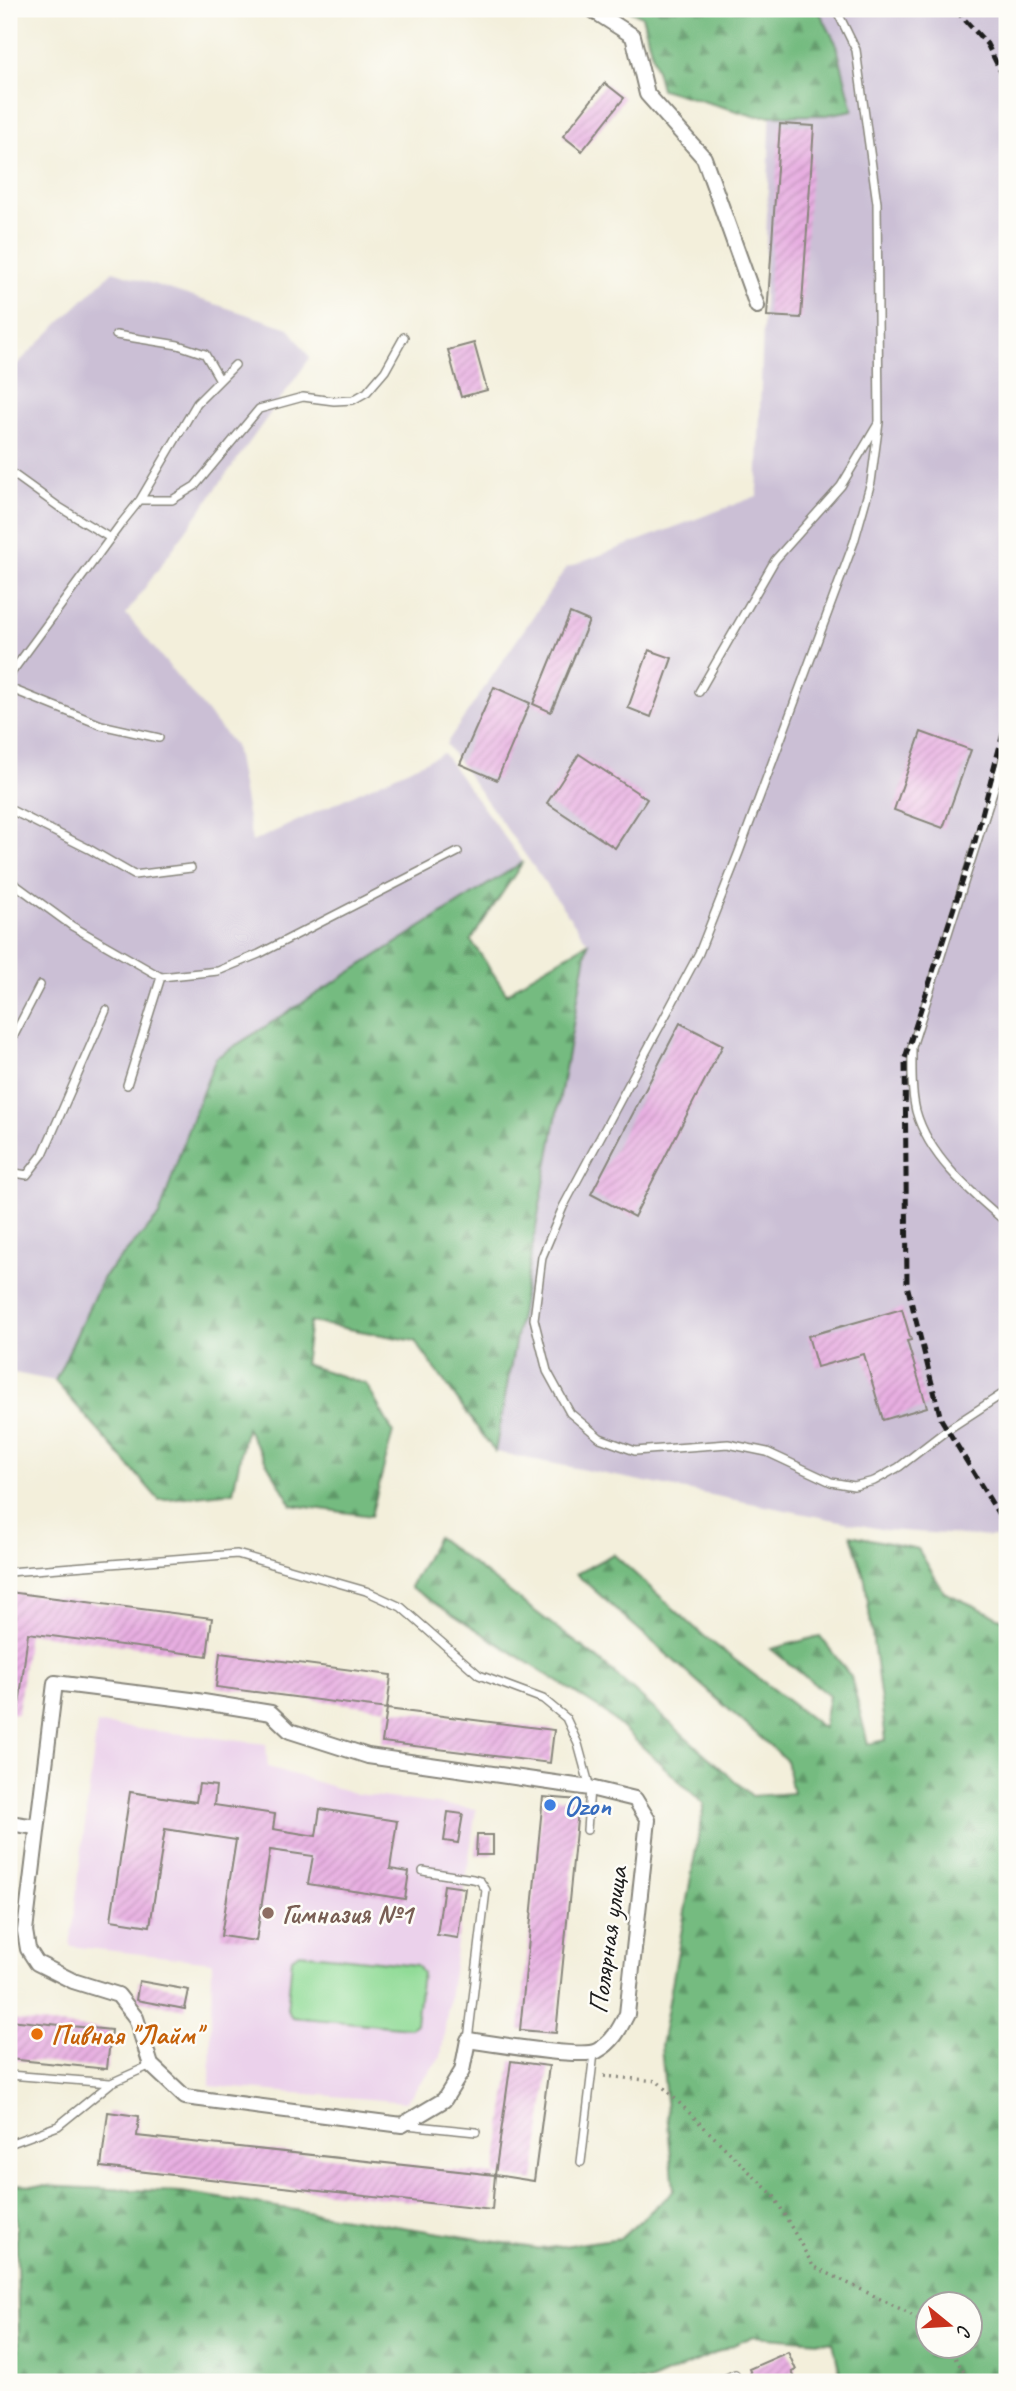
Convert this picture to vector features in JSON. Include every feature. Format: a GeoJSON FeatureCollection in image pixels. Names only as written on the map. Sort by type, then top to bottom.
{"type":"FeatureCollection","features":[{"type":"Feature","properties":{"kind":"street"},"geometry":{"type":"LineString","coordinates":[[592,9],[633,36],[647,94],[704,158],[757,306]]}},
{"type":"Feature","properties":{"kind":"street","name":"Полярная улица"},"geometry":{"type":"LineString","coordinates":[[402,2125],[185,2097],[151,2065],[136,2018],[118,1995],[73,1981],[37,1962],[28,1949],[25,1931],[55,1683],[271,1713],[290,1731],[368,1756],[590,1788],[635,1799],[648,1820],[627,2014],[615,2038],[594,2053],[468,2040]]}},
{"type":"Feature","properties":{"kind":"street"},"geometry":{"type":"LineString","coordinates":[[9,1823],[36,1827]]}},
{"type":"Feature","properties":{"kind":"street"},"geometry":{"type":"LineString","coordinates":[[402,2125],[444,2100],[462,2071],[468,2040]]}},
{"type":"Feature","properties":{"kind":"lane"},"geometry":{"type":"LineString","coordinates":[[836,9],[856,50],[877,203],[879,422],[871,482],[854,542],[739,852],[694,964],[563,1207],[542,1257],[534,1319],[547,1371],[570,1413],[600,1438],[635,1451],[728,1444],[767,1452],[831,1482],[854,1486],[874,1481],[899,1467],[947,1430],[1007,1391]]}},
{"type":"Feature","properties":{"kind":"lane"},"geometry":{"type":"LineString","coordinates":[[116,335],[178,345],[205,354],[220,380]]}},
{"type":"Feature","properties":{"kind":"lane"},"geometry":{"type":"LineString","coordinates":[[140,500],[172,500],[195,486],[259,409],[303,397],[334,401],[353,400],[367,392],[385,371],[404,337]]}},
{"type":"Feature","properties":{"kind":"lane"},"geometry":{"type":"LineString","coordinates":[[9,676],[140,500],[197,403],[234,365]]}},
{"type":"Feature","properties":{"kind":"lane"},"geometry":{"type":"LineString","coordinates":[[699,692],[775,560],[841,486],[879,422]]}},
{"type":"Feature","properties":{"kind":"lane"},"geometry":{"type":"LineString","coordinates":[[9,471],[59,508],[110,538]]}},
{"type":"Feature","properties":{"kind":"lane"},"geometry":{"type":"LineString","coordinates":[[9,688],[101,725],[159,738]]}},
{"type":"Feature","properties":{"kind":"lane"},"geometry":{"type":"LineString","coordinates":[[1007,747],[912,1046],[912,1080],[916,1112],[932,1146],[956,1178],[1007,1223]]}},
{"type":"Feature","properties":{"kind":"lane"},"geometry":{"type":"LineString","coordinates":[[9,809],[134,875],[191,868]]}},
{"type":"Feature","properties":{"kind":"lane"},"geometry":{"type":"LineString","coordinates":[[9,880],[72,926],[161,977],[218,971],[259,954],[458,852]]}},
{"type":"Feature","properties":{"kind":"lane"},"geometry":{"type":"LineString","coordinates":[[127,1085],[161,977]]}},
{"type":"Feature","properties":{"kind":"lane"},"geometry":{"type":"LineString","coordinates":[[9,1045],[40,985]]}},
{"type":"Feature","properties":{"kind":"lane"},"geometry":{"type":"LineString","coordinates":[[9,1172],[27,1175],[43,1154],[106,1010]]}},
{"type":"Feature","properties":{"kind":"lane"},"geometry":{"type":"LineString","coordinates":[[9,1572],[237,1554],[366,1591],[401,1607],[479,1675],[543,1699],[566,1718],[578,1744],[590,1788],[587,1830]]}},
{"type":"Feature","properties":{"kind":"lane"},"geometry":{"type":"LineString","coordinates":[[423,1871],[480,1881],[486,1890],[468,2040]]}},
{"type":"Feature","properties":{"kind":"lane"},"geometry":{"type":"LineString","coordinates":[[581,2162],[594,2053]]}},
{"type":"Feature","properties":{"kind":"lane"},"geometry":{"type":"LineString","coordinates":[[9,2144],[58,2126],[111,2083],[151,2065]]}},
{"type":"Feature","properties":{"kind":"lane"},"geometry":{"type":"LineString","coordinates":[[9,2075],[111,2083]]}},
{"type":"Feature","properties":{"kind":"lane"},"geometry":{"type":"LineString","coordinates":[[402,2125],[476,2132]]}},
{"type":"Feature","properties":{"kind":"lane"},"geometry":{"type":"LineString","coordinates":[[718,2382],[735,2374]]}},
{"type":"Feature","properties":{"kind":"path"},"geometry":{"type":"LineString","coordinates":[[592,2074],[657,2081],[774,2196],[813,2266],[914,2317]]}},
{"type":"Feature","properties":{"kind":"path"},"geometry":{"type":"LineString","coordinates":[[957,2360],[970,2382]]}},
{"type":"Feature","properties":{"kind":"shaded area"},"geometry":{"type":"Polygon","coordinates":[[[798,9],[1007,9],[1007,1538],[885,1530],[495,1452],[588,943],[446,744],[566,568],[757,496],[774,17],[798,9]]]}},
{"type":"Feature","properties":{"kind":"shaded area"},"geometry":{"type":"Polygon","coordinates":[[[113,271],[289,328],[310,358],[126,614],[235,746],[252,842],[443,753],[523,862],[216,1058],[188,1129],[159,1217],[103,1277],[55,1381],[9,1372],[9,372],[113,271]]]}},
{"type":"Feature","properties":{"kind":"shaded area","name":"Гимназия №1"},"geometry":{"type":"Polygon","coordinates":[[[97,1724],[266,1744],[268,1767],[357,1794],[476,1809],[441,2056],[406,2102],[210,2086],[212,1962],[70,1946],[97,1724]]]}},
{"type":"Feature","properties":{"kind":"green space"},"geometry":{"type":"Polygon","coordinates":[[[627,9],[818,9],[836,43],[853,110],[826,115],[754,116],[661,89],[642,16],[627,9]]]}},
{"type":"Feature","properties":{"kind":"green space"},"geometry":{"type":"Polygon","coordinates":[[[523,862],[471,940],[507,994],[529,977],[588,943],[495,1452],[415,1341],[310,1322],[304,1364],[366,1384],[393,1432],[371,1516],[292,1505],[246,1428],[233,1492],[159,1500],[55,1381],[103,1277],[159,1216],[188,1129],[216,1058],[523,862]]]}},
{"type":"Feature","properties":{"kind":"green space"},"geometry":{"type":"Polygon","coordinates":[[[851,1535],[918,1549],[944,1592],[1007,1621],[1007,2382],[842,2382],[833,2342],[754,2336],[649,2382],[9,2382],[9,2372],[19,2349],[15,2185],[182,2192],[541,2249],[621,2238],[674,2190],[661,2046],[704,1804],[605,1712],[410,1587],[437,1537],[598,1659],[752,1796],[793,1793],[786,1760],[576,1574],[613,1554],[704,1636],[823,1728],[829,1696],[771,1649],[820,1636],[851,1677],[868,1744],[886,1740],[865,1580],[851,1535]]]}},
{"type":"Feature","properties":{"kind":"green space"},"geometry":{"type":"Polygon","coordinates":[[[299,1953],[416,1965],[422,1973],[416,2024],[410,2028],[292,2017],[287,2010],[292,1958],[299,1953]]]}},
{"type":"Feature","properties":{"kind":"building"},"geometry":{"type":"Polygon","coordinates":[[[605,83],[624,98],[582,151],[563,136],[605,83]]]}},
{"type":"Feature","properties":{"kind":"building"},"geometry":{"type":"Polygon","coordinates":[[[780,124],[814,126],[801,318],[767,316],[780,124]]]}},
{"type":"Feature","properties":{"kind":"building"},"geometry":{"type":"Polygon","coordinates":[[[474,343],[487,390],[461,397],[448,350],[474,343]]]}},
{"type":"Feature","properties":{"kind":"building"},"geometry":{"type":"Polygon","coordinates":[[[570,613],[589,621],[551,712],[533,704],[570,613]]]}},
{"type":"Feature","properties":{"kind":"building"},"geometry":{"type":"Polygon","coordinates":[[[649,650],[672,658],[651,717],[628,708],[649,650]]]}},
{"type":"Feature","properties":{"kind":"building"},"geometry":{"type":"Polygon","coordinates":[[[494,687],[530,703],[497,780],[460,764],[494,687]]]}},
{"type":"Feature","properties":{"kind":"building"},"geometry":{"type":"Polygon","coordinates":[[[921,732],[971,750],[943,828],[894,810],[921,732]]]}},
{"type":"Feature","properties":{"kind":"building"},"geometry":{"type":"Polygon","coordinates":[[[579,754],[647,799],[615,848],[547,803],[579,754]]]}},
{"type":"Feature","properties":{"kind":"building"},"geometry":{"type":"Polygon","coordinates":[[[680,1023],[723,1045],[634,1217],[591,1194],[680,1023]]]}},
{"type":"Feature","properties":{"kind":"building"},"geometry":{"type":"Polygon","coordinates":[[[902,1309],[911,1340],[907,1341],[927,1407],[883,1420],[864,1354],[817,1367],[808,1336],[902,1309]]]}},
{"type":"Feature","properties":{"kind":"building"},"geometry":{"type":"Polygon","coordinates":[[[9,1592],[212,1618],[207,1656],[28,1633],[18,1714],[9,1713],[9,1592]]]}},
{"type":"Feature","properties":{"kind":"building"},"geometry":{"type":"Polygon","coordinates":[[[220,1653],[391,1675],[387,1709],[216,1687],[220,1653]]]}},
{"type":"Feature","properties":{"kind":"building"},"geometry":{"type":"Polygon","coordinates":[[[387,1709],[554,1730],[550,1763],[382,1742],[387,1709]]]}},
{"type":"Feature","properties":{"kind":"building"},"geometry":{"type":"Polygon","coordinates":[[[199,1784],[216,1786],[214,1805],[275,1814],[273,1829],[316,1836],[320,1809],[397,1821],[390,1869],[409,1872],[405,1899],[308,1884],[313,1856],[270,1850],[256,1941],[221,1936],[236,1840],[165,1829],[150,1926],[111,1920],[130,1792],[196,1802],[199,1784]]]}},
{"type":"Feature","properties":{"kind":"building"},"geometry":{"type":"Polygon","coordinates":[[[543,1797],[579,1800],[556,2033],[520,2030],[543,1797]]]}},
{"type":"Feature","properties":{"kind":"building"},"geometry":{"type":"Polygon","coordinates":[[[448,1812],[463,1814],[458,1843],[444,1841],[448,1812]]]}},
{"type":"Feature","properties":{"kind":"building"},"geometry":{"type":"Polygon","coordinates":[[[477,1835],[493,1835],[493,1855],[476,1855],[477,1835]]]}},
{"type":"Feature","properties":{"kind":"building"},"geometry":{"type":"Polygon","coordinates":[[[444,1885],[465,1888],[458,1938],[437,1935],[444,1885]]]}},
{"type":"Feature","properties":{"kind":"building"},"geometry":{"type":"Polygon","coordinates":[[[139,1981],[189,1990],[185,2009],[136,2000],[139,1981]]]}},
{"type":"Feature","properties":{"kind":"building"},"geometry":{"type":"Polygon","coordinates":[[[9,2020],[111,2030],[107,2069],[9,2059],[9,2020]]]}},
{"type":"Feature","properties":{"kind":"building"},"geometry":{"type":"Polygon","coordinates":[[[511,2061],[549,2066],[534,2181],[495,2175],[511,2061]]]}},
{"type":"Feature","properties":{"kind":"building"},"geometry":{"type":"Polygon","coordinates":[[[108,2112],[139,2116],[137,2136],[495,2175],[492,2210],[101,2167],[108,2112]]]}},
{"type":"Feature","properties":{"kind":"building"},"geometry":{"type":"Polygon","coordinates":[[[788,2352],[796,2370],[792,2372],[797,2382],[755,2382],[749,2369],[788,2352]]]}},
{"type":"Feature","properties":{"kind":"railway"},"geometry":{"type":"LineString","coordinates":[[955,9],[987,44],[1007,84]]}},
{"type":"Feature","properties":{"kind":"railway"},"geometry":{"type":"LineString","coordinates":[[1007,718],[973,849],[905,1058],[907,1285],[941,1419],[1007,1528]]}},
{"type":"Feature","properties":{"kind":"place","name":"Ozon"},"geometry":{"type":"Point","coordinates":[550,1805]}},
{"type":"Feature","properties":{"kind":"place","name":"Гимназия №1"},"geometry":{"type":"Point","coordinates":[268,1913]}},
{"type":"Feature","properties":{"kind":"place","name":"Пивная \"Лайм\""},"geometry":{"type":"Point","coordinates":[37,2034]}}]}
